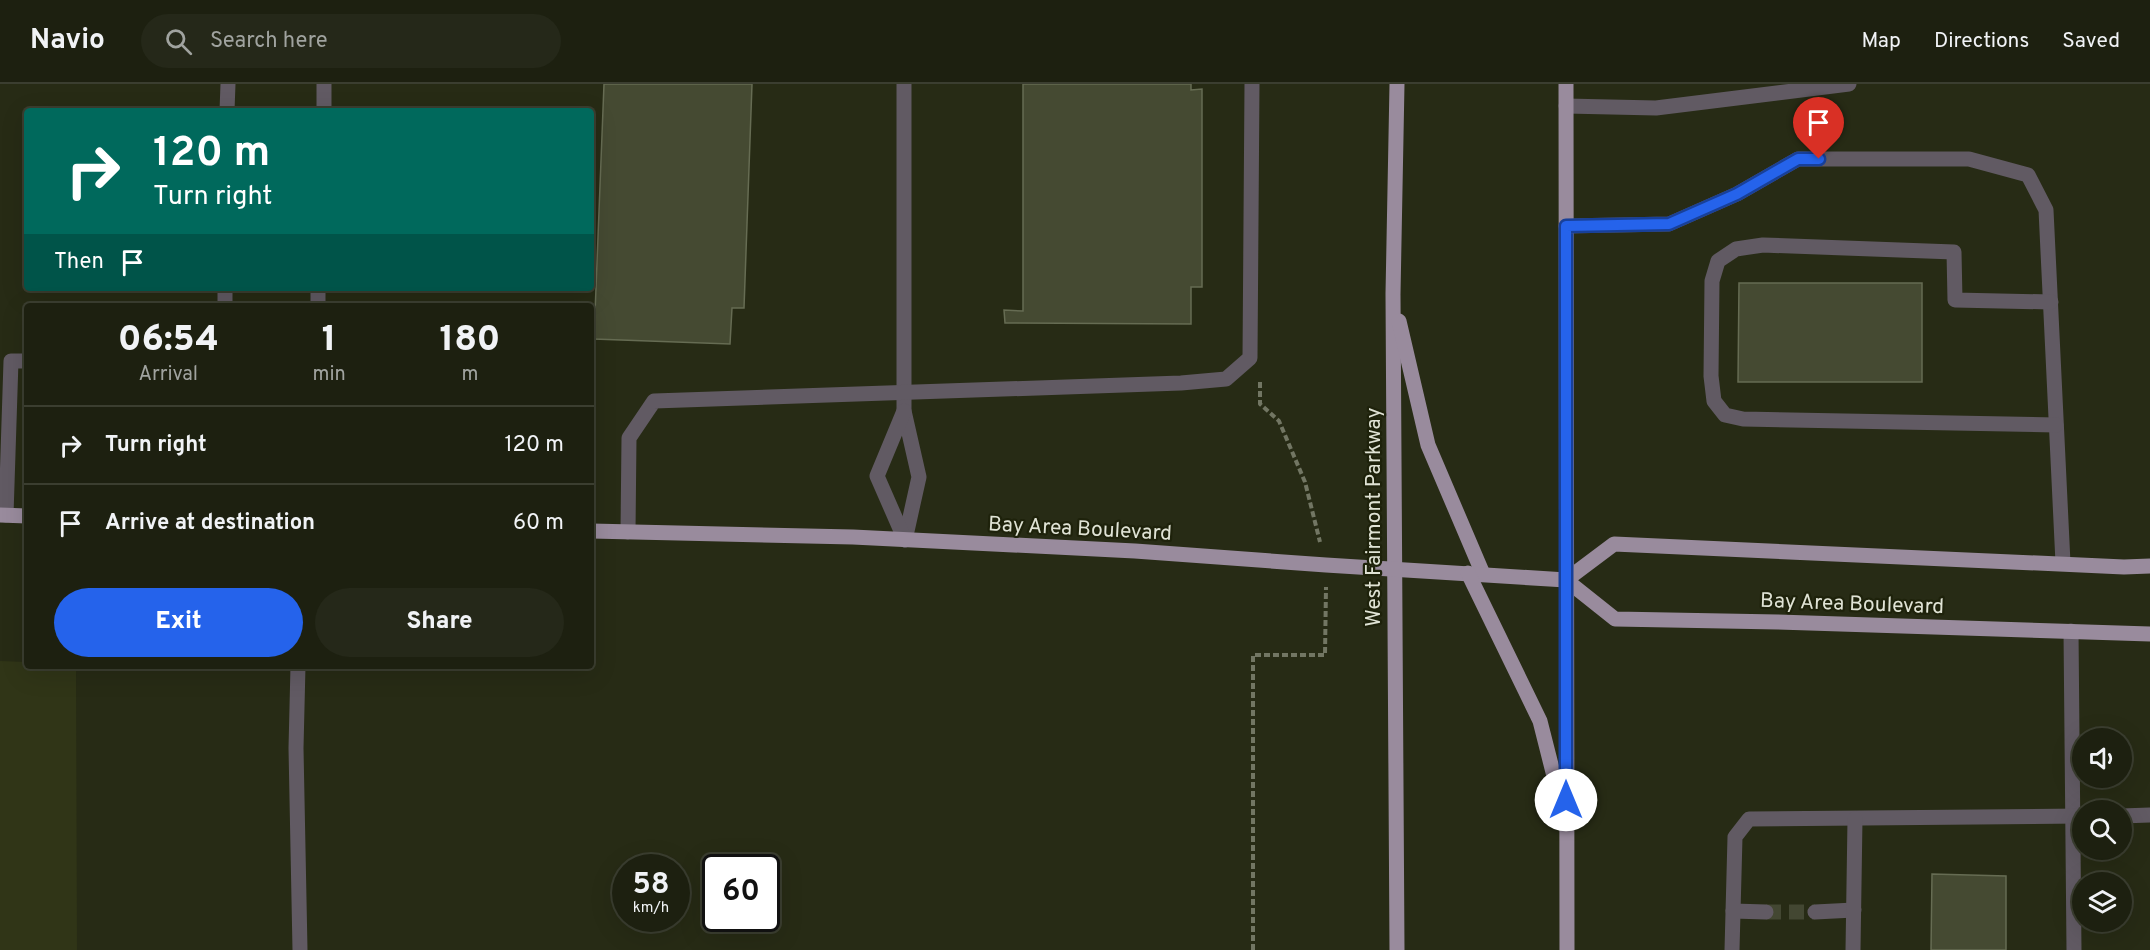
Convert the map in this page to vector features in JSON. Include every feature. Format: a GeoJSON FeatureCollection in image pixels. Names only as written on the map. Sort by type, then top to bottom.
{"type":"FeatureCollection","features":[{"type":"Feature","properties":{"kind":"main road","name":"West Fairmont Parkway"},"geometry":{"type":"LineString","coordinates":[[1396,84],[1393,294],[1397,950]]}},
{"type":"Feature","properties":{"kind":"main road"},"geometry":{"type":"LineString","coordinates":[[1566,84],[1567,950]]}},
{"type":"Feature","properties":{"kind":"main road"},"geometry":{"type":"LineString","coordinates":[[1393,294],[1428,445],[1476,574],[1540,721],[1566,823]]}},
{"type":"Feature","properties":{"kind":"main road"},"geometry":{"type":"LineString","coordinates":[[3,515],[24,516]]}},
{"type":"Feature","properties":{"kind":"main road","name":"Bay Area Boulevard"},"geometry":{"type":"LineString","coordinates":[[594,531],[905,540],[1135,551],[1326,566],[1566,579],[1615,619],[2150,634]]}},
{"type":"Feature","properties":{"kind":"main road"},"geometry":{"type":"LineString","coordinates":[[1566,579],[1614,544],[2150,566]]}},
{"type":"Feature","properties":{"kind":"lane"},"geometry":{"type":"LineString","coordinates":[[227,108],[228,84]]}},
{"type":"Feature","properties":{"kind":"lane"},"geometry":{"type":"LineString","coordinates":[[324,84],[324,108]]}},
{"type":"Feature","properties":{"kind":"lane"},"geometry":{"type":"LineString","coordinates":[[904,84],[904,411],[919,477],[905,540]]}},
{"type":"Feature","properties":{"kind":"lane"},"geometry":{"type":"LineString","coordinates":[[628,532],[629,438],[654,401],[1226,380],[1250,358],[1252,84]]}},
{"type":"Feature","properties":{"kind":"lane"},"geometry":{"type":"LineString","coordinates":[[1566,106],[1656,108],[1849,84]]}},
{"type":"Feature","properties":{"kind":"lane"},"geometry":{"type":"LineString","coordinates":[[1566,226],[1669,224],[1737,194],[1798,159],[1969,159],[2028,174],[2046,210],[2063,563]]}},
{"type":"Feature","properties":{"kind":"lane"},"geometry":{"type":"LineString","coordinates":[[2051,302],[1955,300],[1954,252],[1763,245],[1736,249],[1718,261],[1712,281],[1711,376],[1714,401],[1725,415],[1743,419],[2056,425]]}},
{"type":"Feature","properties":{"kind":"lane"},"geometry":{"type":"LineString","coordinates":[[3,515],[5,360],[24,361]]}},
{"type":"Feature","properties":{"kind":"lane"},"geometry":{"type":"LineString","coordinates":[[904,411],[877,476],[905,540]]}},
{"type":"Feature","properties":{"kind":"lane"},"geometry":{"type":"LineString","coordinates":[[2071,632],[2076,800]]}},
{"type":"Feature","properties":{"kind":"lane"},"geometry":{"type":"LineString","coordinates":[[298,669],[296,748],[300,950]]}},
{"type":"Feature","properties":{"kind":"lane"},"geometry":{"type":"LineString","coordinates":[[2132,816],[2150,815]]}},
{"type":"Feature","properties":{"kind":"lane"},"geometry":{"type":"LineString","coordinates":[[1732,950],[1735,837],[1749,819],[2072,816]]}},
{"type":"Feature","properties":{"kind":"lane"},"geometry":{"type":"LineString","coordinates":[[1853,950],[1855,819]]}},
{"type":"Feature","properties":{"kind":"lane"},"geometry":{"type":"LineString","coordinates":[[2074,950],[2076,860]]}},
{"type":"Feature","properties":{"kind":"lane"},"geometry":{"type":"LineString","coordinates":[[1815,912],[1854,910]]}},
{"type":"Feature","properties":{"kind":"lane"},"geometry":{"type":"LineString","coordinates":[[1733,911],[1766,912]]}},
{"type":"Feature","properties":{"kind":"path"},"geometry":{"type":"LineString","coordinates":[[1253,950],[1253,655],[1325,655],[1326,566],[1305,482],[1279,421],[1260,404],[1260,380]]}},
{"type":"Feature","properties":{"kind":"shaded area"},"geometry":{"type":"Polygon","coordinates":[[[0,661],[24,662],[24,669],[76,669],[77,950],[0,950],[0,661]]]}},
{"type":"Feature","properties":{"kind":"building"},"geometry":{"type":"Polygon","coordinates":[[[604,84],[752,84],[744,308],[732,308],[730,344],[594,339],[604,84]]]}},
{"type":"Feature","properties":{"kind":"building"},"geometry":{"type":"Polygon","coordinates":[[[1023,84],[1191,84],[1191,90],[1202,89],[1202,287],[1191,287],[1191,324],[1005,323],[1004,310],[1023,311],[1023,84]]]}},
{"type":"Feature","properties":{"kind":"building"},"geometry":{"type":"Polygon","coordinates":[[[1739,283],[1922,283],[1922,382],[1738,382],[1739,283]]]}},
{"type":"Feature","properties":{"kind":"building"},"geometry":{"type":"Polygon","coordinates":[[[1932,874],[2006,876],[2006,950],[1931,950],[1932,874]]]}},
{"type":"Feature","properties":{"kind":"tunnel"},"geometry":{"type":"LineString","coordinates":[[1766,912],[1815,912]]}},
{"type":"Feature","properties":{"kind":"route"},"geometry":{"type":"LineString","coordinates":[[1566,800],[1566,226],[1669,224],[1737,194],[1798,159],[1819,159]]}}]}
